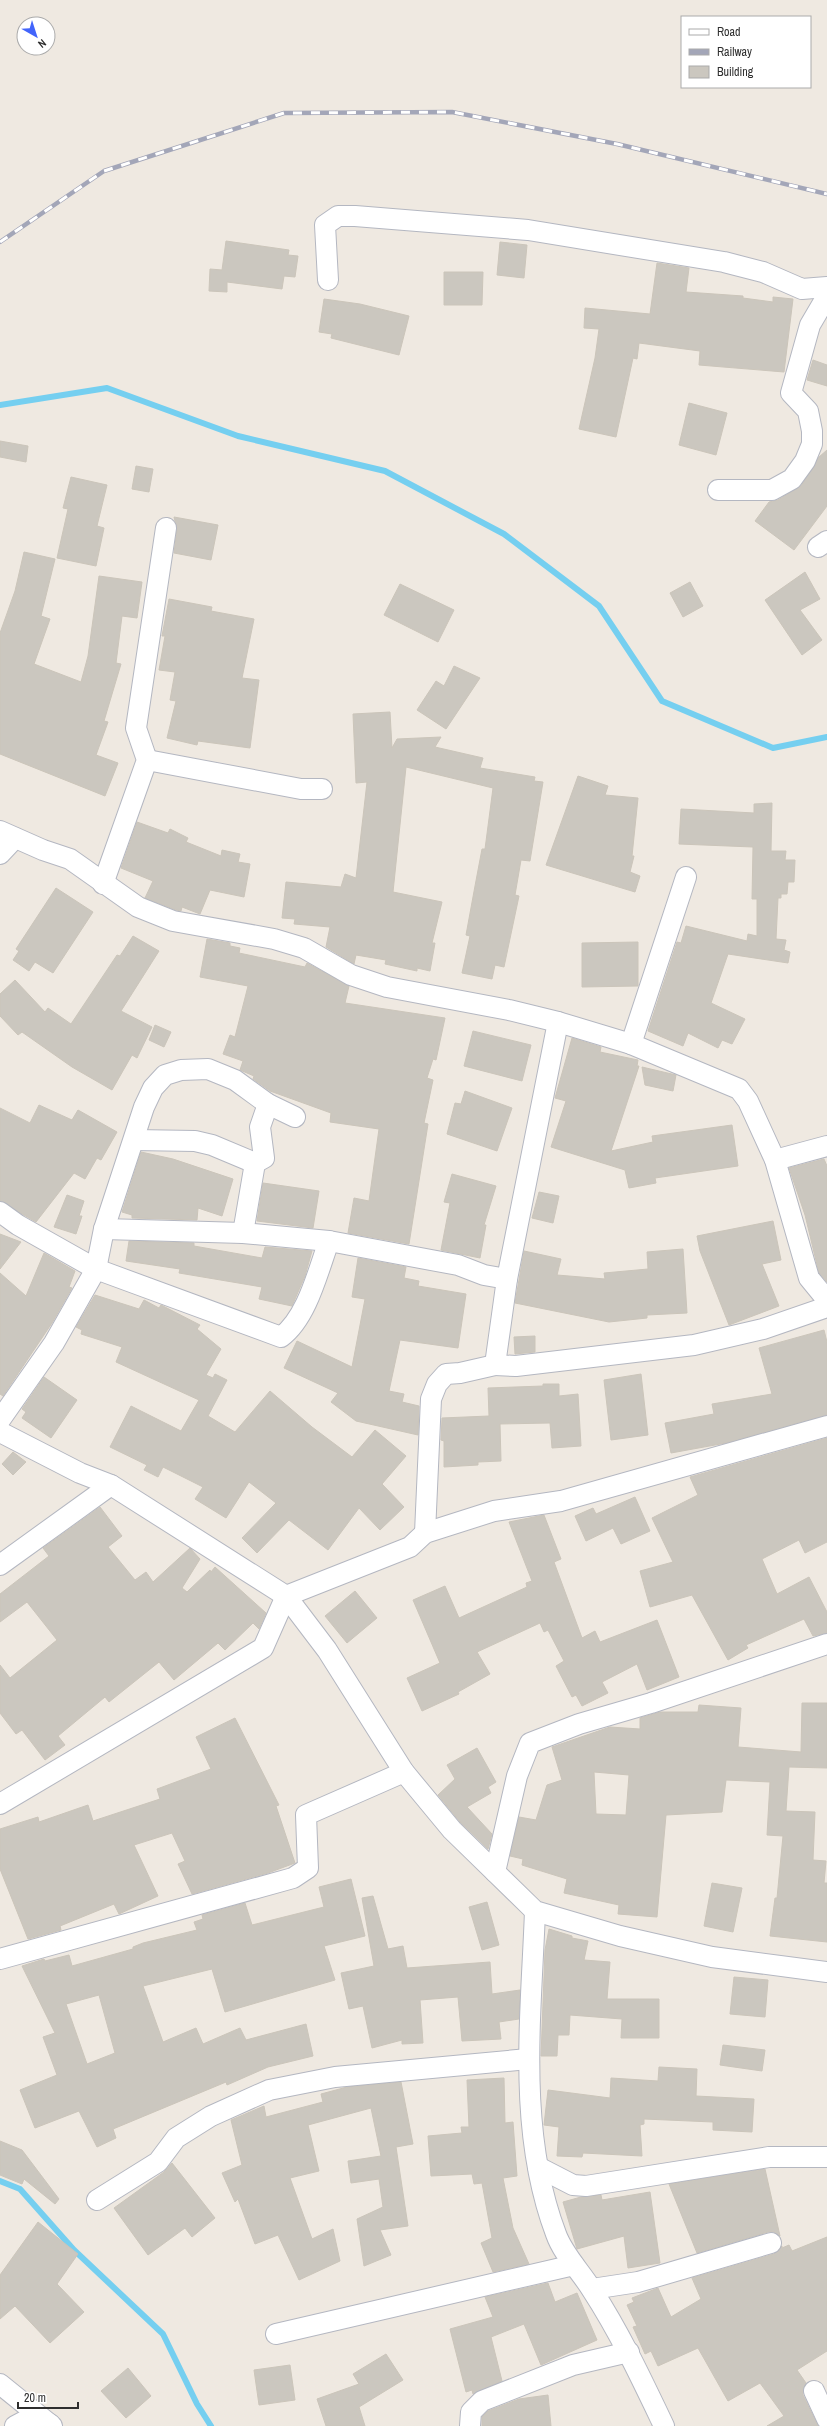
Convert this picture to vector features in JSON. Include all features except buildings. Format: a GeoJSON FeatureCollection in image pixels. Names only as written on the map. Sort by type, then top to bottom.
{"type":"FeatureCollection","features":[{"type":"Feature","properties":{"kind":"street"},"geometry":{"type":"LineString","coordinates":[[328,280],[325,225],[338,216],[355,216],[528,230],[724,262],[762,272],[802,289],[827,287]]}},
{"type":"Feature","properties":{"kind":"street"},"geometry":{"type":"LineString","coordinates":[[718,490],[772,490],[792,478],[805,461],[812,444],[812,431],[808,411],[791,393],[810,325],[827,296]]}},
{"type":"Feature","properties":{"kind":"street"},"geometry":{"type":"LineString","coordinates":[[103,884],[147,760],[136,728],[166,528]]}},
{"type":"Feature","properties":{"kind":"street"},"geometry":{"type":"LineString","coordinates":[[147,760],[301,789],[322,789]]}},
{"type":"Feature","properties":{"kind":"street"},"geometry":{"type":"LineString","coordinates":[[0,854],[8,835],[70,859],[103,884],[138,907],[173,921],[274,939],[304,948],[351,975],[387,987],[509,1010],[558,1022],[631,1044],[739,1089],[748,1101],[775,1160],[809,1278],[827,1300]]}},
{"type":"Feature","properties":{"kind":"street"},"geometry":{"type":"LineString","coordinates":[[631,1044],[686,877]]}},
{"type":"Feature","properties":{"kind":"street"},"geometry":{"type":"LineString","coordinates":[[495,1365],[507,1279],[558,1022]]}},
{"type":"Feature","properties":{"kind":"street"},"geometry":{"type":"LineString","coordinates":[[0,1420],[54,1343],[96,1269],[104,1229],[134,1140],[153,1088],[165,1075],[181,1070],[208,1069],[235,1080],[268,1104],[295,1117]]}},
{"type":"Feature","properties":{"kind":"street"},"geometry":{"type":"LineString","coordinates":[[255,1163],[264,1158],[260,1127],[268,1104]]}},
{"type":"Feature","properties":{"kind":"street"},"geometry":{"type":"LineString","coordinates":[[134,1140],[195,1141],[212,1145],[255,1163]]}},
{"type":"Feature","properties":{"kind":"street"},"geometry":{"type":"LineString","coordinates":[[775,1160],[827,1146]]}},
{"type":"Feature","properties":{"kind":"street"},"geometry":{"type":"LineString","coordinates":[[243,1233],[255,1163]]}},
{"type":"Feature","properties":{"kind":"street"},"geometry":{"type":"LineString","coordinates":[[0,1212],[18,1225],[96,1269],[281,1337],[292,1330],[301,1314],[329,1241]]}},
{"type":"Feature","properties":{"kind":"street"},"geometry":{"type":"LineString","coordinates":[[104,1229],[243,1233],[329,1241],[450,1264],[484,1275],[507,1279]]}},
{"type":"Feature","properties":{"kind":"street"},"geometry":{"type":"LineString","coordinates":[[425,1533],[431,1399],[437,1384],[446,1374],[460,1373],[495,1365],[516,1366],[694,1345],[763,1329],[827,1307]]}},
{"type":"Feature","properties":{"kind":"street"},"geometry":{"type":"LineString","coordinates":[[0,1804],[263,1648],[286,1596],[410,1547],[425,1533],[494,1511],[561,1501],[827,1426]]}},
{"type":"Feature","properties":{"kind":"street"},"geometry":{"type":"LineString","coordinates":[[0,1432],[80,1473],[112,1485],[286,1596],[327,1650],[404,1772],[452,1830],[535,1911],[620,1936],[712,1957],[827,1972]]}},
{"type":"Feature","properties":{"kind":"street"},"geometry":{"type":"LineString","coordinates":[[0,1565],[112,1485]]}},
{"type":"Feature","properties":{"kind":"street"},"geometry":{"type":"LineString","coordinates":[[495,1872],[517,1776],[530,1743],[579,1724],[651,1704],[827,1644]]}},
{"type":"Feature","properties":{"kind":"street"},"geometry":{"type":"LineString","coordinates":[[0,1959],[293,1878],[308,1868],[306,1815],[404,1772]]}},
{"type":"Feature","properties":{"kind":"street"},"geometry":{"type":"LineString","coordinates":[[535,1911],[528,2059],[534,2152],[538,2168],[556,2236],[574,2265],[592,2289],[629,2352],[664,2426]]}},
{"type":"Feature","properties":{"kind":"street"},"geometry":{"type":"LineString","coordinates":[[97,2200],[158,2162],[176,2138],[212,2116],[269,2090],[336,2077],[528,2059]]}},
{"type":"Feature","properties":{"kind":"street"},"geometry":{"type":"LineString","coordinates":[[538,2168],[573,2185],[586,2186],[769,2157],[827,2157]]}},
{"type":"Feature","properties":{"kind":"street"},"geometry":{"type":"LineString","coordinates":[[592,2289],[638,2282],[771,2243]]}},
{"type":"Feature","properties":{"kind":"street"},"geometry":{"type":"LineString","coordinates":[[276,2334],[574,2265]]}},
{"type":"Feature","properties":{"kind":"street"},"geometry":{"type":"LineString","coordinates":[[470,2426],[471,2412],[482,2401],[573,2365],[629,2352]]}},
{"type":"Feature","properties":{"kind":"street"},"geometry":{"type":"LineString","coordinates":[[0,2384],[51,2425]]}},
{"type":"Feature","properties":{"kind":"street"},"geometry":{"type":"LineString","coordinates":[[814,2391],[827,2420]]}},
{"type":"Feature","properties":{"kind":"street"},"geometry":{"type":"LineString","coordinates":[[15,2426],[32,2417],[51,2425]]}},
{"type":"Feature","properties":{"kind":"waterway"},"geometry":{"type":"LineString","coordinates":[[0,405],[107,388],[238,436],[385,471],[504,534],[599,606],[662,701],[773,748],[827,737]]}},
{"type":"Feature","properties":{"kind":"waterway"},"geometry":{"type":"LineString","coordinates":[[0,2181],[20,2189],[74,2250],[163,2334],[197,2404],[211,2426]]}},
{"type":"Feature","properties":{"kind":"railway"},"geometry":{"type":"LineString","coordinates":[[0,242],[104,171],[284,113],[452,112],[617,144],[827,194]]}}]}
